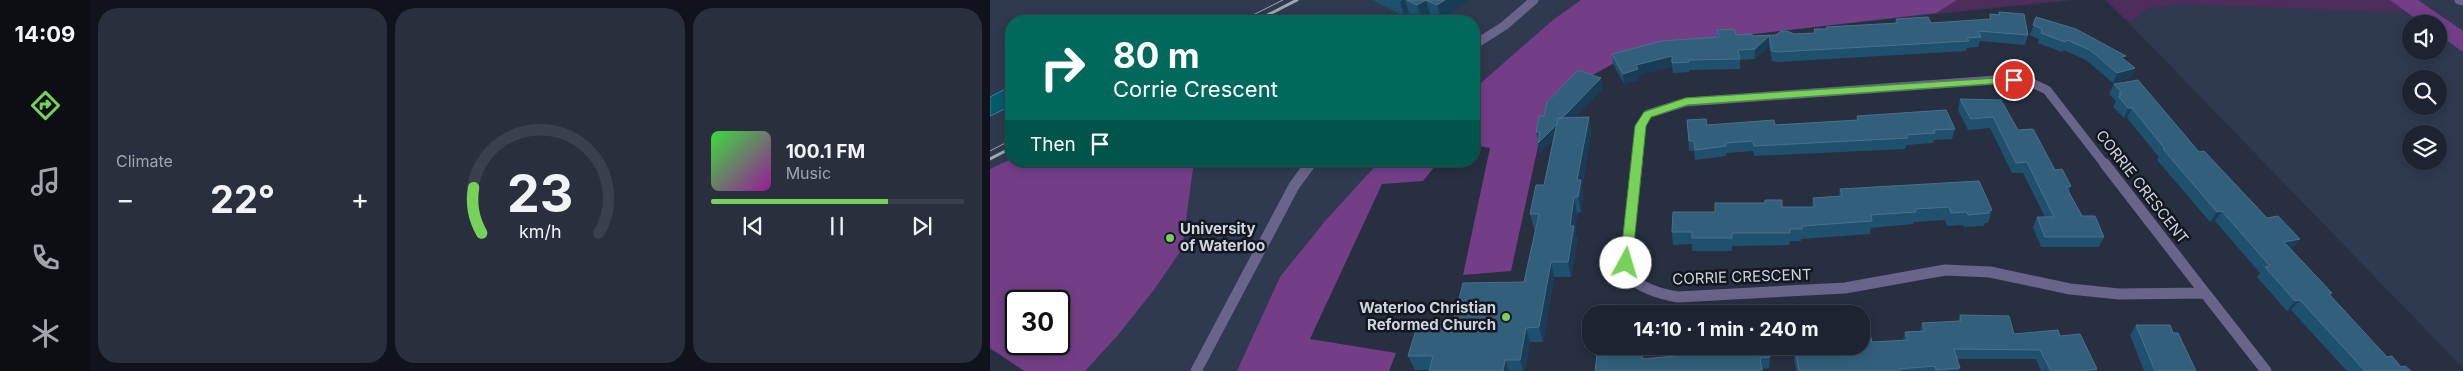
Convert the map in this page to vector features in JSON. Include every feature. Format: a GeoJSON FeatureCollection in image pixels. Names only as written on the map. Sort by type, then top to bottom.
{"type":"FeatureCollection","features":[{"type":"Feature","properties":{"kind":"street"},"geometry":{"type":"LineString","coordinates":[[1480,41],[1504,26],[1534,0]]}},
{"type":"Feature","properties":{"kind":"street"},"geometry":{"type":"LineString","coordinates":[[2459,0],[2463,1]]}},
{"type":"Feature","properties":{"kind":"street","name":"CORRIE CRESCENT"},"geometry":{"type":"LineString","coordinates":[[2206,293],[2119,294],[2070,289],[1990,272],[1945,270],[1845,288],[1678,298],[1655,293],[1639,287],[1627,276],[1626,263],[1641,126],[1648,114],[1686,102],[2010,79],[2032,83],[2047,90],[2206,293],[2266,371]]}},
{"type":"Feature","properties":{"kind":"street"},"geometry":{"type":"LineString","coordinates":[[1196,371],[1294,186],[1308,167]]}},
{"type":"Feature","properties":{"kind":"shaded area","name":"University of Waterloo"},"geometry":{"type":"Polygon","coordinates":[[[990,0],[2073,0],[1586,51],[1480,113],[1480,15],[1005,15],[1005,167],[1389,167],[1375,176],[1295,371],[1032,371],[990,350],[990,0]]]}},
{"type":"Feature","properties":{"kind":"shaded area"},"geometry":{"type":"Polygon","coordinates":[[[1581,0],[1957,0],[1936,13],[1643,47],[1548,100],[1511,271],[1463,275],[1490,148],[1480,146],[1480,84],[1553,20],[1581,0]]]}},
{"type":"Feature","properties":{"kind":"shaded area"},"geometry":{"type":"Polygon","coordinates":[[[1957,0],[2070,0],[1936,13],[1957,0]]]}},
{"type":"Feature","properties":{"kind":"shaded area"},"geometry":{"type":"Polygon","coordinates":[[[2106,0],[2463,0],[2463,368],[2125,19],[2106,0]]]}},
{"type":"Feature","properties":{"kind":"shaded area"},"geometry":{"type":"Polygon","coordinates":[[[2106,0],[2390,0],[2404,10],[2392,12],[2179,4],[2149,8],[2132,21],[2125,19],[2106,0]]]}},
{"type":"Feature","properties":{"kind":"shaded area"},"geometry":{"type":"Polygon","coordinates":[[[2390,0],[2418,0],[2440,15],[2411,15],[2390,0]]]}},
{"type":"Feature","properties":{"kind":"shaded area"},"geometry":{"type":"Polygon","coordinates":[[[2447,20],[2463,31],[2463,52],[2447,41],[2447,20]]]}},
{"type":"Feature","properties":{"kind":"shaded area"},"geometry":{"type":"Polygon","coordinates":[[[1005,89],[1005,109],[990,116],[990,97],[1005,89]]]}},
{"type":"Feature","properties":{"kind":"shaded area"},"geometry":{"type":"Polygon","coordinates":[[[1005,162],[1005,167],[1193,167],[1182,249],[1153,291],[1118,335],[1085,371],[1024,371],[990,348],[990,169],[1005,162]]]}},
{"type":"Feature","properties":{"kind":"shaded area"},"geometry":{"type":"Polygon","coordinates":[[[1375,167],[1434,167],[1423,181],[1382,184],[1310,339],[1396,353],[1389,371],[1237,371],[1280,277],[1326,220],[1375,167]]]}},
{"type":"Feature","properties":{"kind":"building"},"geometry":{"type":"Polygon","coordinates":[[[1407,0],[1426,0],[1417,5],[1407,0]]]}},
{"type":"Feature","properties":{"kind":"building"},"geometry":{"type":"Polygon","coordinates":[[[1426,0],[1445,0],[1437,5],[1426,0]]]}},
{"type":"Feature","properties":{"kind":"building"},"geometry":{"type":"Polygon","coordinates":[[[1999,12],[2024,14],[2028,35],[1978,31],[1981,37],[1967,38],[1969,41],[1777,52],[1772,51],[1769,36],[1755,49],[1738,50],[1740,59],[1689,60],[1689,62],[1672,63],[1672,56],[1636,65],[1638,69],[1623,74],[1612,54],[1662,41],[1719,37],[1717,30],[1734,29],[1736,35],[1752,34],[1752,36],[1776,35],[1781,31],[1794,34],[1815,33],[1814,29],[1827,29],[1826,27],[1898,23],[1896,19],[1928,17],[1931,23],[1991,19],[1990,14],[2000,15],[1999,12]]]}},
{"type":"Feature","properties":{"kind":"building"},"geometry":{"type":"Polygon","coordinates":[[[2036,17],[2076,29],[2126,56],[2121,57],[2135,68],[2117,73],[2090,50],[2067,40],[2065,42],[2041,33],[2042,29],[2033,25],[2036,17]]]}},
{"type":"Feature","properties":{"kind":"building"},"geometry":{"type":"Polygon","coordinates":[[[1578,70],[1601,78],[1562,118],[1558,118],[1557,124],[1538,143],[1540,132],[1536,132],[1539,116],[1544,116],[1547,102],[1578,70]]]}},
{"type":"Feature","properties":{"kind":"building"},"geometry":{"type":"Polygon","coordinates":[[[2138,80],[2199,152],[2204,151],[2267,218],[2278,216],[2300,239],[2284,242],[2332,293],[2329,294],[2387,357],[2392,356],[2401,367],[2405,366],[2411,371],[2365,371],[2300,300],[2295,301],[2265,267],[2270,266],[2222,211],[2217,212],[2163,149],[2165,149],[2132,108],[2128,108],[2118,96],[2121,96],[2119,93],[2122,93],[2114,84],[2138,80]]]}},
{"type":"Feature","properties":{"kind":"building"},"geometry":{"type":"Polygon","coordinates":[[[1960,99],[2001,100],[2018,130],[2033,129],[2055,170],[2062,169],[2071,186],[2066,187],[2082,216],[2095,216],[2104,237],[2045,237],[2037,217],[2054,217],[2027,162],[2016,163],[1993,117],[1971,119],[1960,99]]]}},
{"type":"Feature","properties":{"kind":"building"},"geometry":{"type":"Polygon","coordinates":[[[1946,110],[1955,129],[1934,130],[1935,133],[1906,135],[1908,138],[1754,146],[1753,141],[1726,143],[1726,146],[1695,150],[1694,141],[1689,141],[1687,120],[1706,119],[1707,125],[1774,120],[1775,125],[1858,120],[1857,116],[1946,110]]]}},
{"type":"Feature","properties":{"kind":"building"},"geometry":{"type":"Polygon","coordinates":[[[1589,117],[1577,180],[1581,180],[1578,197],[1574,197],[1570,226],[1574,226],[1568,262],[1551,262],[1539,327],[1526,328],[1520,360],[1505,360],[1503,371],[1429,371],[1433,356],[1408,356],[1418,323],[1453,323],[1463,283],[1524,282],[1539,214],[1530,214],[1536,185],[1544,185],[1558,118],[1589,117]]]}},
{"type":"Feature","properties":{"kind":"building"},"geometry":{"type":"Polygon","coordinates":[[[1979,181],[1992,210],[1988,211],[1989,213],[1968,215],[1967,212],[1951,213],[1949,207],[1915,209],[1916,212],[1871,215],[1872,221],[1802,226],[1802,229],[1790,229],[1790,233],[1732,233],[1732,238],[1692,238],[1692,232],[1672,232],[1673,212],[1715,212],[1715,203],[1765,203],[1765,200],[1782,200],[1782,207],[1815,207],[1813,198],[1842,196],[1840,189],[1979,181]]]}},
{"type":"Feature","properties":{"kind":"building"},"geometry":{"type":"Polygon","coordinates":[[[1960,315],[2009,316],[2014,334],[2058,330],[2060,336],[2080,334],[2097,369],[2051,371],[2040,350],[1954,349],[1960,368],[1936,370],[1935,366],[1899,369],[1900,371],[1799,371],[1796,355],[1870,355],[1870,334],[1872,342],[1908,340],[1905,332],[1925,331],[1922,323],[1961,321],[1960,315]]]}},
{"type":"Feature","properties":{"kind":"building"},"geometry":{"type":"Polygon","coordinates":[[[2136,325],[2170,325],[2173,333],[2178,333],[2196,371],[2155,371],[2136,325]]]}},
{"type":"Feature","properties":{"kind":"building"},"geometry":{"type":"Polygon","coordinates":[[[1597,355],[1642,355],[1642,359],[1675,355],[1770,355],[1770,357],[1760,358],[1762,371],[1595,371],[1597,355]]]}},
{"type":"Feature","properties":{"kind":"tram line"},"geometry":{"type":"LineString","coordinates":[[1253,15],[1283,0]]}},
{"type":"Feature","properties":{"kind":"tram line"},"geometry":{"type":"LineString","coordinates":[[990,151],[1005,143]]}},
{"type":"Feature","properties":{"kind":"railway"},"geometry":{"type":"LineString","coordinates":[[1268,15],[1297,0]]}},
{"type":"Feature","properties":{"kind":"railway"},"geometry":{"type":"LineString","coordinates":[[990,159],[1005,151]]}},
{"type":"Feature","properties":{"kind":"place","name":"University of Waterloo"},"geometry":{"type":"Point","coordinates":[1170,238]}},
{"type":"Feature","properties":{"kind":"place","name":"Waterloo Christian Reformed Church"},"geometry":{"type":"Point","coordinates":[1506,317]}},
{"type":"Feature","properties":{"kind":"route"},"geometry":{"type":"LineString","coordinates":[[1626,263],[1641,126],[1648,114],[1662,108],[1686,102],[2014,80]]}}]}
